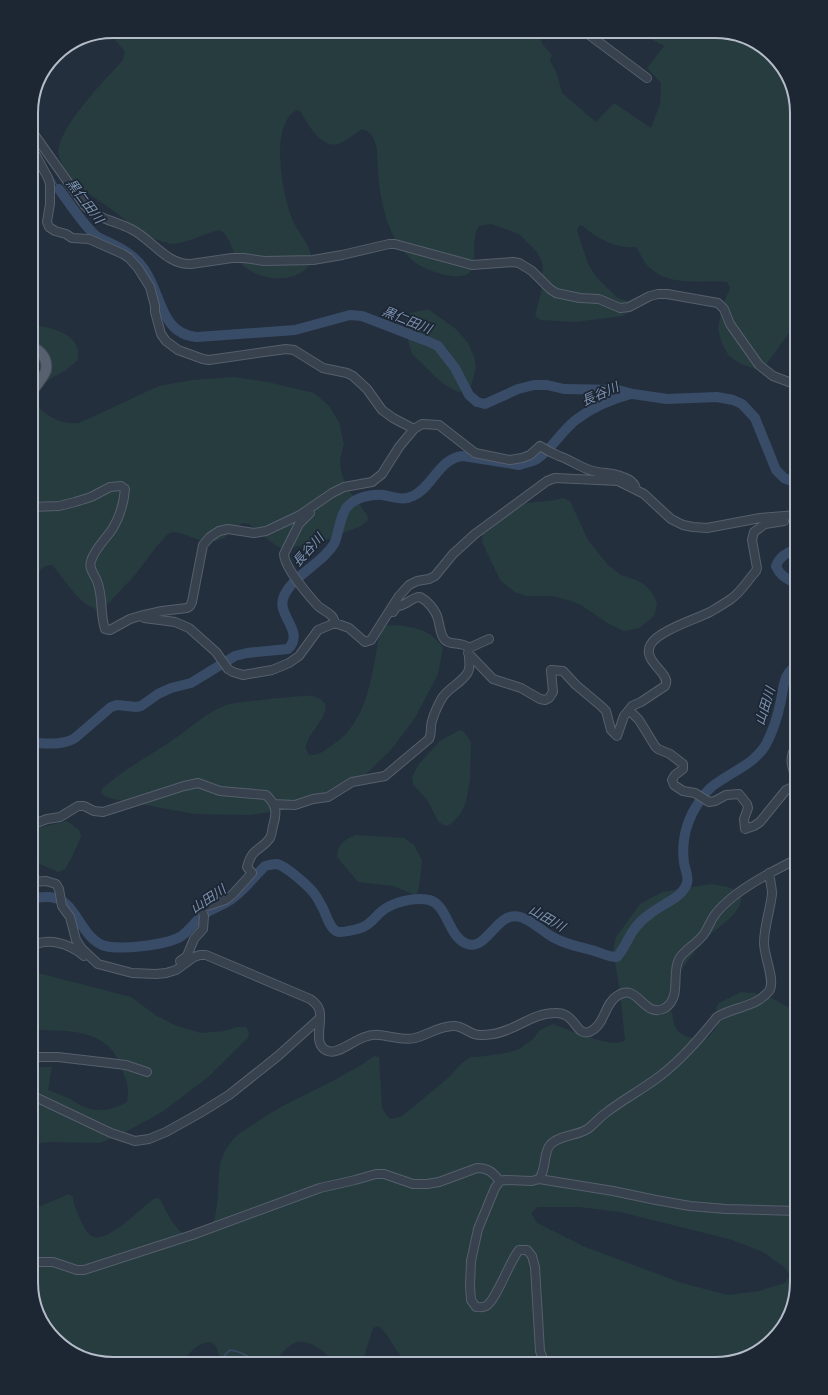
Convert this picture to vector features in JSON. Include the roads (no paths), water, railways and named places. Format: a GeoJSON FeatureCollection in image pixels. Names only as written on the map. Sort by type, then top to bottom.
{"type":"FeatureCollection","features":[{"type":"Feature","properties":{"kind":"main road"},"geometry":{"type":"LineString","coordinates":[[38,350],[45,358],[46,371],[38,382]]}},
{"type":"Feature","properties":{"kind":"street"},"geometry":{"type":"LineString","coordinates":[[593,38],[647,78]]}},
{"type":"Feature","properties":{"kind":"street"},"geometry":{"type":"LineString","coordinates":[[38,147],[90,212],[101,218],[132,229],[145,237],[176,262],[191,264],[232,258],[264,261],[313,260],[388,244],[406,247],[472,265],[513,262],[526,266],[556,293],[580,298],[599,299],[620,308],[629,308],[650,296],[658,294],[667,294],[718,303],[724,309],[730,324],[759,365],[773,376],[790,382]]}},
{"type":"Feature","properties":{"kind":"street"},"geometry":{"type":"LineString","coordinates":[[38,159],[50,184],[50,204],[47,222],[49,227],[55,232],[66,234],[72,238],[89,239],[124,254],[129,258],[138,268],[150,287],[161,334],[166,341],[178,350],[209,360],[286,349],[294,350],[323,368],[347,373],[353,376],[367,389],[382,410],[393,418],[414,429]]}},
{"type":"Feature","properties":{"kind":"street"},"geometry":{"type":"LineString","coordinates":[[38,507],[60,506],[75,502],[91,497],[110,487],[121,486],[125,489],[124,502],[114,527],[98,547],[90,562],[91,570],[98,581],[100,589],[102,622],[105,629],[110,630],[130,619],[140,616],[162,611],[187,608],[192,602],[203,545],[210,537],[219,531],[228,529],[254,533],[266,531],[300,515],[332,493],[344,487],[366,484],[377,479],[382,474],[399,447],[414,429],[422,424],[439,425],[475,453],[510,460],[530,455],[540,446],[591,470],[604,474],[613,473],[625,478],[636,486],[636,489]]}},
{"type":"Feature","properties":{"kind":"street"},"geometry":{"type":"LineString","coordinates":[[374,636],[399,596],[409,586],[417,581],[429,579],[434,576],[453,554],[475,534],[547,481],[555,478],[618,481],[644,494],[671,519],[683,525],[693,527],[707,528],[760,518],[790,515]]}},
{"type":"Feature","properties":{"kind":"street"},"geometry":{"type":"LineString","coordinates":[[318,503],[299,524],[284,554],[284,558],[297,580],[317,605],[332,616],[335,623]]}},
{"type":"Feature","properties":{"kind":"street"},"geometry":{"type":"LineString","coordinates":[[397,606],[400,606],[414,598],[420,597],[434,610],[438,617],[442,636],[446,640],[450,643],[463,644],[493,679],[521,688],[540,699],[545,700],[549,698],[553,692],[551,670],[563,671],[576,685],[606,711],[611,730],[617,736],[624,716],[632,706],[641,702],[666,684],[666,678],[653,663],[648,650],[653,640],[658,636],[710,612],[734,597],[757,568],[752,540],[754,532],[764,524],[790,518]]}},
{"type":"Feature","properties":{"kind":"street"},"geometry":{"type":"LineString","coordinates":[[140,616],[175,622],[189,628],[224,661],[233,672],[243,675],[272,670],[294,660],[299,656],[318,630],[335,623],[349,628],[365,642],[371,640],[378,633],[409,589],[409,586]]}},
{"type":"Feature","properties":{"kind":"street"},"geometry":{"type":"LineString","coordinates":[[468,650],[489,639]]}},
{"type":"Feature","properties":{"kind":"street"},"geometry":{"type":"LineString","coordinates":[[274,804],[295,805],[313,799],[328,797],[352,782],[385,776],[429,739],[431,735],[432,721],[442,699],[446,693],[468,672],[470,666],[468,650]]}},
{"type":"Feature","properties":{"kind":"street"},"geometry":{"type":"LineString","coordinates":[[629,710],[639,720],[655,746],[658,749],[670,754],[683,764],[682,769],[672,780],[674,784],[683,791],[692,792],[712,802],[726,795],[739,794],[748,804],[744,818],[745,829],[760,822],[786,790],[790,787]]}},
{"type":"Feature","properties":{"kind":"street"},"geometry":{"type":"LineString","coordinates":[[38,822],[60,817],[78,806],[84,806],[94,811],[103,812],[184,786],[198,783],[220,791],[266,795],[274,804],[276,816],[271,835],[268,840],[250,856],[247,867],[252,873],[232,896],[225,900],[201,908],[203,914],[203,929],[194,939],[187,956],[175,967],[176,970]]}},
{"type":"Feature","properties":{"kind":"street"},"geometry":{"type":"LineString","coordinates":[[38,882],[53,882],[58,887],[60,899],[70,917],[76,940],[98,964],[142,974],[166,973],[176,970],[194,957],[206,955],[310,999],[319,1008],[320,1043],[328,1052],[334,1052],[365,1036],[377,1034],[406,1039],[453,1026],[463,1028],[481,1036],[504,1032],[540,1015],[556,1013],[565,1014],[571,1018],[578,1029],[587,1033],[599,1024],[616,996],[623,993],[629,993],[639,998],[654,1011],[659,1010],[666,1007],[672,1000],[676,990],[676,966],[680,957],[705,933],[714,916],[727,902],[769,873],[790,862]]}},
{"type":"Feature","properties":{"kind":"street"},"geometry":{"type":"LineString","coordinates":[[539,1179],[543,1173],[546,1152],[550,1144],[588,1129],[606,1113],[659,1077],[682,1057],[717,1017],[723,1013],[759,1000],[770,990],[772,986],[772,977],[766,959],[764,943],[772,893],[769,873]]}},
{"type":"Feature","properties":{"kind":"street"},"geometry":{"type":"LineString","coordinates":[[38,944],[54,942],[66,945],[75,949],[85,957],[92,959]]}},
{"type":"Feature","properties":{"kind":"street"},"geometry":{"type":"LineString","coordinates":[[38,1098],[111,1133],[135,1141],[149,1139],[194,1117],[229,1095],[278,1056],[320,1018]]}},
{"type":"Feature","properties":{"kind":"street"},"geometry":{"type":"LineString","coordinates":[[38,1057],[58,1057],[126,1065],[146,1072]]}},
{"type":"Feature","properties":{"kind":"street"},"geometry":{"type":"LineString","coordinates":[[38,1262],[53,1262],[77,1270],[84,1270],[192,1235],[320,1188],[376,1174],[384,1174],[414,1184],[427,1184],[439,1182],[477,1168],[484,1168],[491,1171],[500,1181]]}},
{"type":"Feature","properties":{"kind":"street"},"geometry":{"type":"LineString","coordinates":[[542,1357],[540,1350],[535,1267],[532,1256],[527,1250],[519,1250],[514,1256],[495,1296],[487,1306],[482,1308],[476,1307],[472,1300],[470,1286],[471,1261],[478,1229],[495,1188],[500,1181],[532,1181],[539,1179],[613,1191],[690,1206],[726,1209],[790,1211]]}},
{"type":"Feature","properties":{"kind":"waterway","name":"黒仁田川"},"geometry":{"type":"LineString","coordinates":[[38,152],[59,189]]}},
{"type":"Feature","properties":{"kind":"waterway","name":"黒仁田川"},"geometry":{"type":"LineString","coordinates":[[59,189],[80,219],[95,235],[124,250],[140,264],[150,279],[163,311],[169,321],[176,329],[185,334],[197,337],[295,330],[350,315],[362,316],[438,346],[455,368],[469,395],[477,402],[485,404],[518,389],[534,385],[547,385],[564,389],[618,390],[633,394],[667,399],[717,397],[733,400],[742,404],[755,418],[776,470],[784,478],[790,480]]}},
{"type":"Feature","properties":{"kind":"waterway","name":"長谷川"},"geometry":{"type":"LineString","coordinates":[[38,743],[54,744],[70,741],[111,707],[117,705],[136,707],[141,706],[158,694],[171,688],[191,683],[235,656],[247,653],[288,649],[293,642],[294,636],[283,610],[282,603],[284,596],[294,582],[329,551],[336,540],[346,508],[352,502],[360,498],[374,495],[383,495],[394,498],[413,496],[420,492],[448,462],[463,456],[519,465],[533,461],[543,455],[567,428],[583,415],[603,404],[631,394]]}},
{"type":"Feature","properties":{"kind":"waterway","name":"山田川"},"geometry":{"type":"LineString","coordinates":[[790,552],[784,555],[776,566],[782,575],[790,580]]}},
{"type":"Feature","properties":{"kind":"waterway","name":"山田川"},"geometry":{"type":"LineString","coordinates":[[38,898],[48,897],[65,903],[71,909],[87,933],[102,945],[109,947],[153,945],[180,937],[187,932],[204,914],[233,898],[246,887],[265,866],[277,864],[291,872],[313,892],[331,926],[338,932],[345,932],[363,927],[379,913],[397,903],[414,899],[424,899],[429,900],[440,907],[459,939],[465,943],[473,945],[480,943],[504,920],[512,917],[520,917],[536,925],[560,941],[617,957],[633,931],[641,922],[655,910],[676,897],[684,889],[688,878],[684,863],[683,846],[688,824],[694,809],[705,793],[717,783],[750,762],[761,752],[777,717],[783,686],[790,671]]}},
{"type":"Feature","properties":{"kind":"waterway"},"geometry":{"type":"LineString","coordinates":[[224,1357],[230,1350],[242,1353],[249,1357]]}}]}
